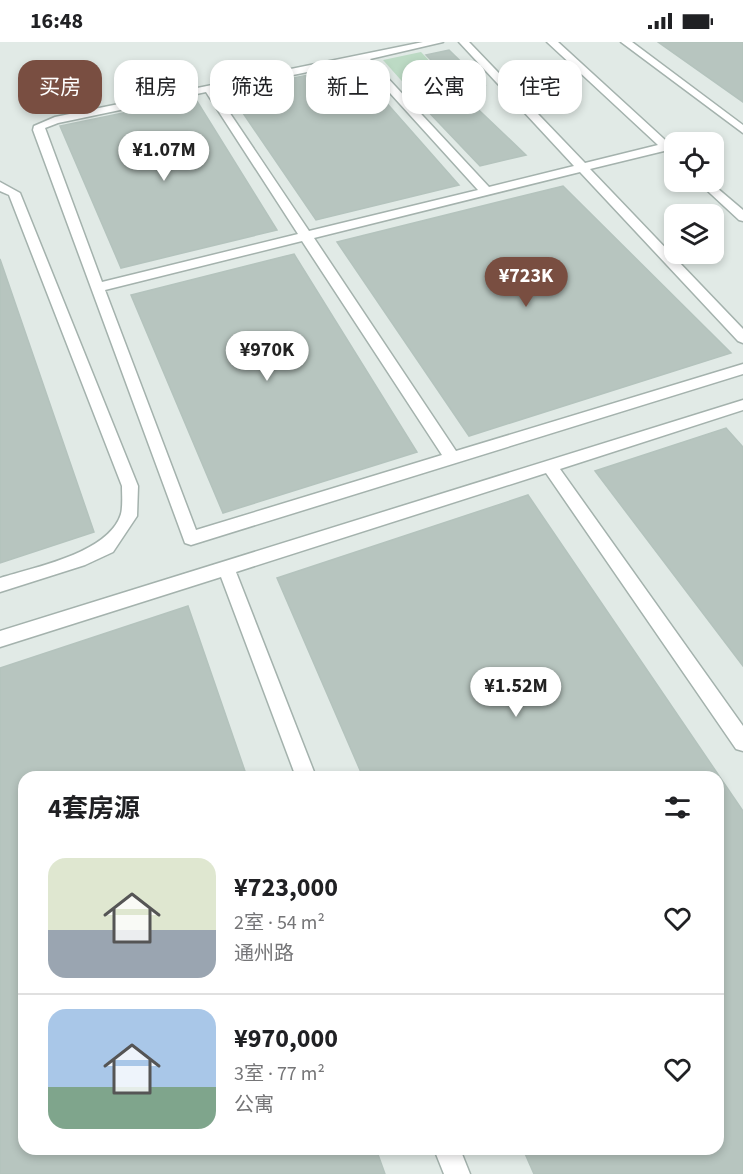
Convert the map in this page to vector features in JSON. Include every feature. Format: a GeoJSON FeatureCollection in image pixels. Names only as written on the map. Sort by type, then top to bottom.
{"type":"FeatureCollection","features":[{"type":"Feature","properties":{"kind":"street"},"geometry":{"type":"LineString","coordinates":[[438,42],[55,120],[40,126],[39,130],[191,537],[743,369]]}},
{"type":"Feature","properties":{"kind":"street"},"geometry":{"type":"LineString","coordinates":[[464,42],[743,338]]}},
{"type":"Feature","properties":{"kind":"street"},"geometry":{"type":"LineString","coordinates":[[552,42],[664,145]]}},
{"type":"Feature","properties":{"kind":"street"},"geometry":{"type":"LineString","coordinates":[[626,42],[743,130]]}},
{"type":"Feature","properties":{"kind":"street"},"geometry":{"type":"LineString","coordinates":[[363,57],[486,191]]}},
{"type":"Feature","properties":{"kind":"street"},"geometry":{"type":"LineString","coordinates":[[209,89],[452,458]]}},
{"type":"Feature","properties":{"kind":"street"},"geometry":{"type":"LineString","coordinates":[[99,287],[582,167],[664,152]]}},
{"type":"Feature","properties":{"kind":"street"},"geometry":{"type":"LineString","coordinates":[[0,186],[14,193],[130,486],[129,516],[107,547],[79,560],[0,585]]}},
{"type":"Feature","properties":{"kind":"street"},"geometry":{"type":"LineString","coordinates":[[715,192],[743,217]]}},
{"type":"Feature","properties":{"kind":"street"},"geometry":{"type":"LineString","coordinates":[[0,639],[743,405]]}},
{"type":"Feature","properties":{"kind":"street"},"geometry":{"type":"LineString","coordinates":[[550,466],[743,742]]}},
{"type":"Feature","properties":{"kind":"street"},"geometry":{"type":"LineString","coordinates":[[226,568],[304,771]]}},
{"type":"Feature","properties":{"kind":"street"},"geometry":{"type":"LineString","coordinates":[[449,1155],[457,1174]]}},
{"type":"Feature","properties":{"kind":"green space"},"geometry":{"type":"Polygon","coordinates":[[[421,52],[429,60],[402,60],[402,81],[390,68],[390,60],[383,60],[421,52]]]}},
{"type":"Feature","properties":{"kind":"building"},"geometry":{"type":"Polygon","coordinates":[[[658,42],[743,42],[743,102],[658,42]]]}},
{"type":"Feature","properties":{"kind":"building"},"geometry":{"type":"Polygon","coordinates":[[[449,50],[459,60],[431,60],[426,55],[449,50]]]}},
{"type":"Feature","properties":{"kind":"building"},"geometry":{"type":"Polygon","coordinates":[[[306,76],[306,114],[390,114],[390,107],[459,185],[316,220],[244,114],[294,114],[294,78],[306,76]]]}},
{"type":"Feature","properties":{"kind":"building"},"geometry":{"type":"Polygon","coordinates":[[[198,103],[277,230],[121,268],[60,126],[118,114],[198,114],[198,103]]]}},
{"type":"Feature","properties":{"kind":"building"},"geometry":{"type":"Polygon","coordinates":[[[430,114],[483,114],[526,155],[480,166],[430,114]]]}},
{"type":"Feature","properties":{"kind":"building"},"geometry":{"type":"Polygon","coordinates":[[[563,186],[731,353],[469,436],[337,242],[563,186]]]}},
{"type":"Feature","properties":{"kind":"building"},"geometry":{"type":"Polygon","coordinates":[[[294,254],[417,452],[223,513],[131,295],[294,254]]]}},
{"type":"Feature","properties":{"kind":"building"},"geometry":{"type":"Polygon","coordinates":[[[0,259],[94,532],[0,563],[0,259]]]}},
{"type":"Feature","properties":{"kind":"building"},"geometry":{"type":"Polygon","coordinates":[[[726,428],[743,447],[743,666],[595,471],[726,428]]]}},
{"type":"Feature","properties":{"kind":"building"},"geometry":{"type":"Polygon","coordinates":[[[528,495],[716,771],[360,771],[277,578],[528,495]]]}},
{"type":"Feature","properties":{"kind":"building"},"geometry":{"type":"Polygon","coordinates":[[[188,606],[245,771],[18,771],[18,1155],[378,1155],[385,1174],[0,1174],[0,668],[188,606]]]}},
{"type":"Feature","properties":{"kind":"building"},"geometry":{"type":"Polygon","coordinates":[[[724,783],[743,811],[743,1174],[534,1174],[526,1155],[724,1155],[724,783]]]}}]}
